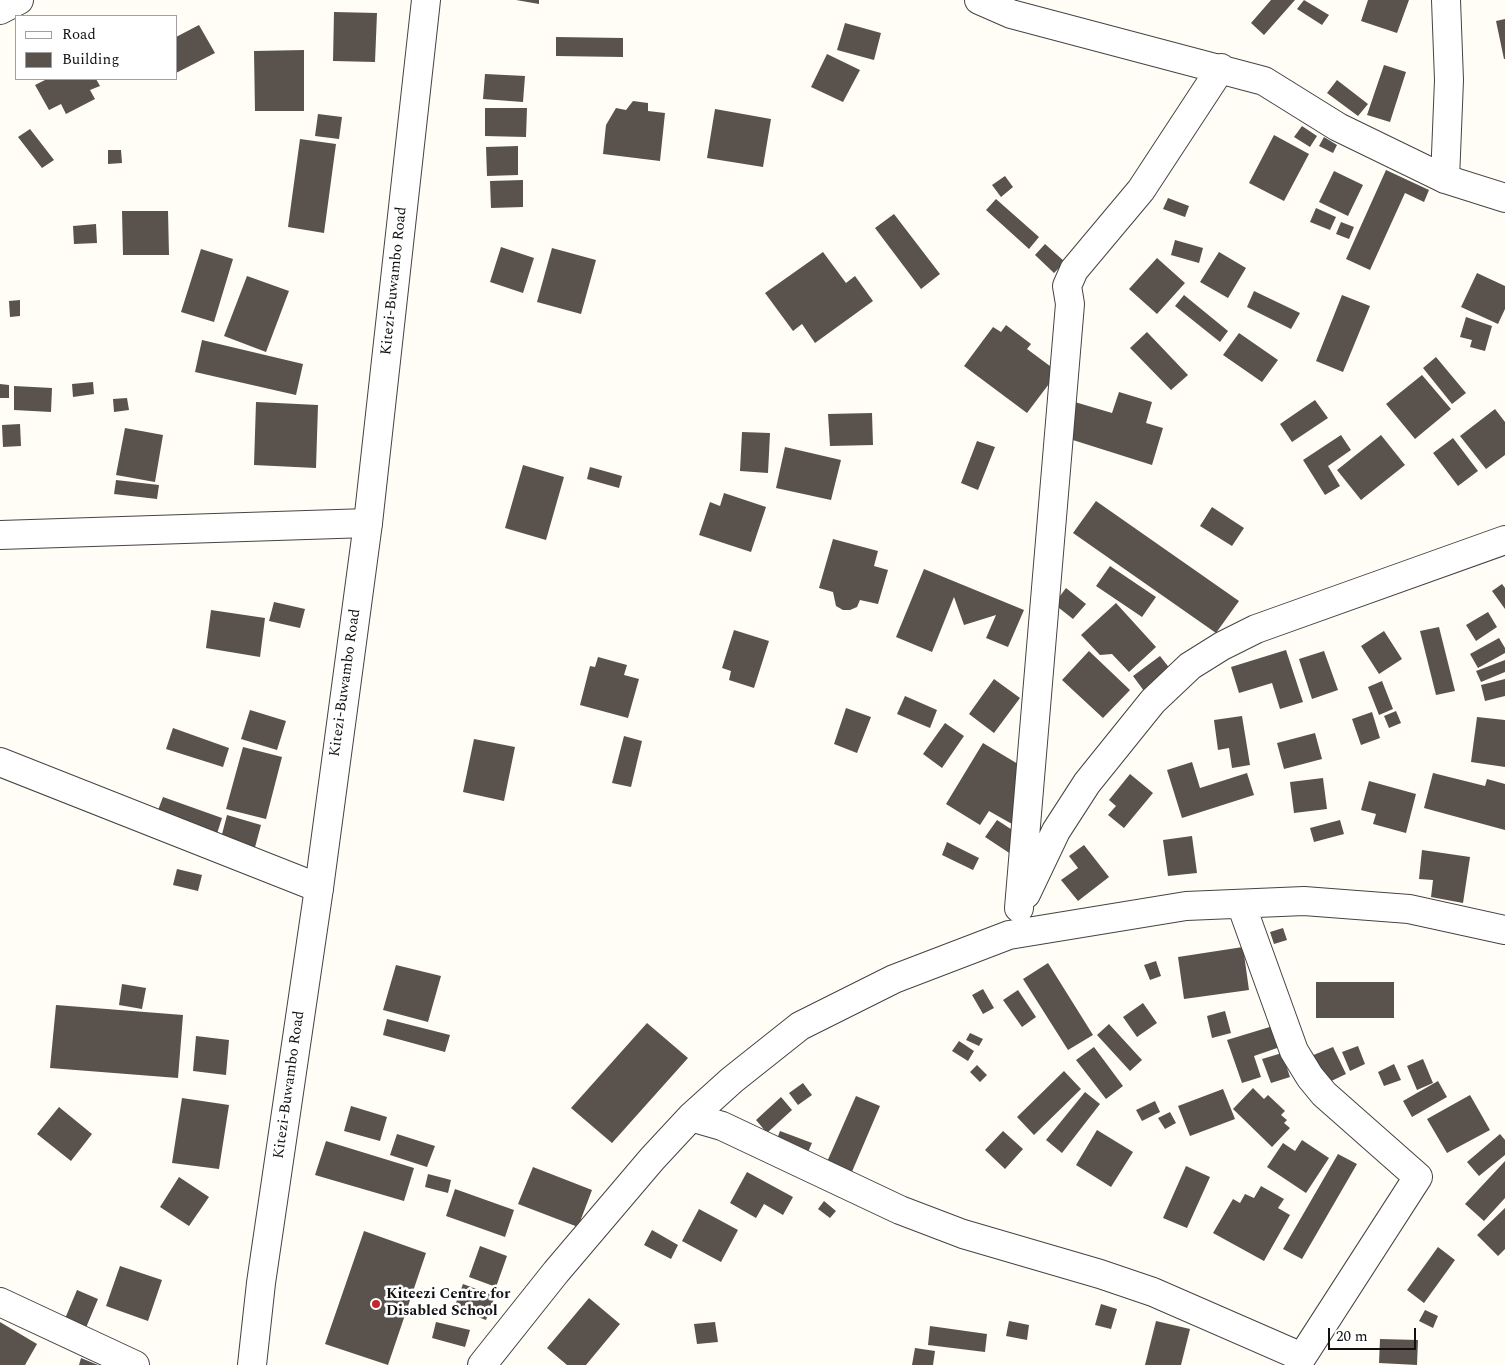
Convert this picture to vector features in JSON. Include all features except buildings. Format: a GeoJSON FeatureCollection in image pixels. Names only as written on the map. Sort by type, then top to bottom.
{"type":"FeatureCollection","features":[{"type":"Feature","properties":{"kind":"street"},"geometry":{"type":"LineString","coordinates":[[0,10],[19,0]]}},
{"type":"Feature","properties":{"kind":"street","name":"Kitezi-Buwambo Road"},"geometry":{"type":"LineString","coordinates":[[252,1365],[263,1273],[319,888],[368,522],[426,0]]}},
{"type":"Feature","properties":{"kind":"street"},"geometry":{"type":"LineString","coordinates":[[979,0],[1011,14],[1221,68],[1264,81],[1338,128],[1445,179],[1505,198]]}},
{"type":"Feature","properties":{"kind":"street"},"geometry":{"type":"LineString","coordinates":[[1445,179],[1449,80],[1446,0]]}},
{"type":"Feature","properties":{"kind":"street"},"geometry":{"type":"LineString","coordinates":[[1019,908],[1070,304],[1067,286],[1074,270],[1141,190],[1221,68]]}},
{"type":"Feature","properties":{"kind":"street"},"geometry":{"type":"LineString","coordinates":[[0,535],[368,522]]}},
{"type":"Feature","properties":{"kind":"street"},"geometry":{"type":"LineString","coordinates":[[1009,935],[1019,908],[1056,831],[1087,783],[1152,701],[1190,666],[1222,646],[1256,629],[1505,540]]}},
{"type":"Feature","properties":{"kind":"street"},"geometry":{"type":"LineString","coordinates":[[0,762],[319,888]]}},
{"type":"Feature","properties":{"kind":"street"},"geometry":{"type":"LineString","coordinates":[[482,1365],[556,1272],[652,1159],[691,1117],[732,1080],[800,1026],[894,979],[1009,935],[1186,906],[1304,901],[1408,909],[1505,930]]}},
{"type":"Feature","properties":{"kind":"street"},"geometry":{"type":"LineString","coordinates":[[691,1117],[722,1126],[900,1210],[962,1234],[1100,1274],[1153,1292],[1302,1357],[1418,1177],[1324,1094],[1310,1077],[1294,1051],[1241,904]]}},
{"type":"Feature","properties":{"kind":"street"},"geometry":{"type":"LineString","coordinates":[[0,1302],[134,1365]]}},
{"type":"Feature","properties":{"kind":"place","name":"Kiteezi Centre for Disabled School"},"geometry":{"type":"Point","coordinates":[376,1304]}}]}
